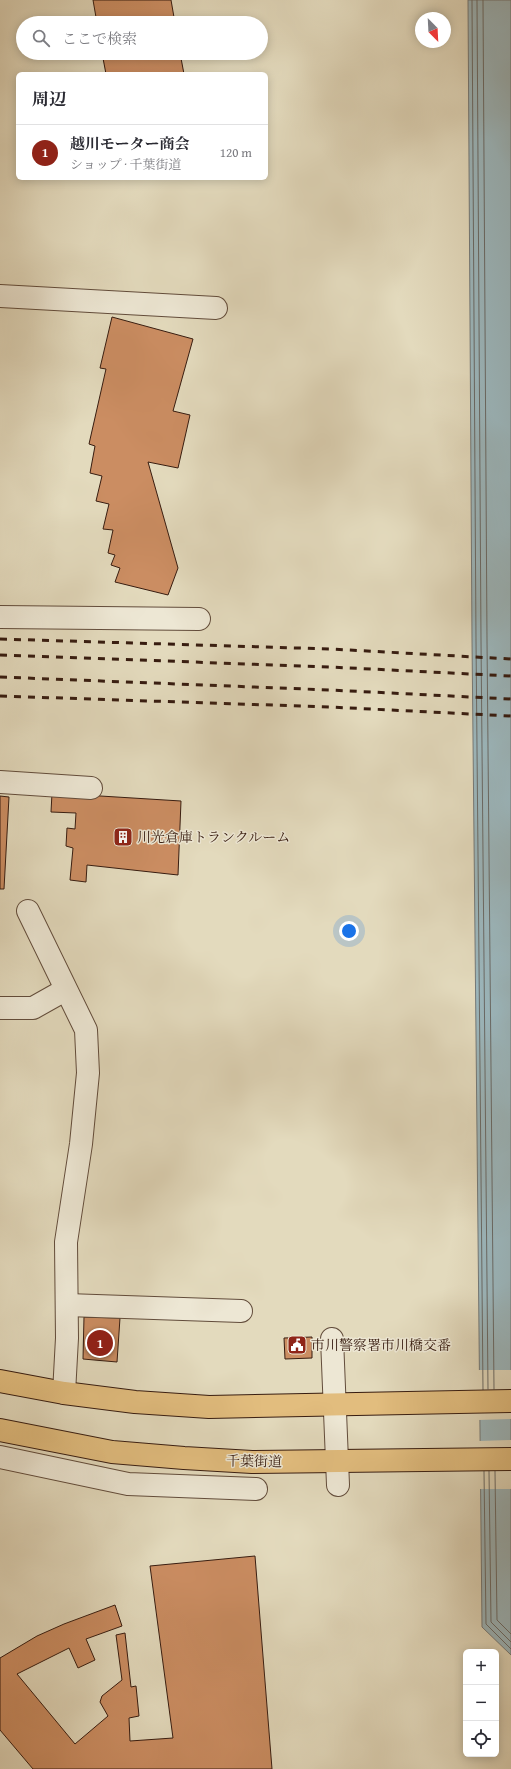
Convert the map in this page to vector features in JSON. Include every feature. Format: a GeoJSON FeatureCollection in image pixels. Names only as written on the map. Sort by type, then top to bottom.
{"type":"FeatureCollection","features":[{"type":"Feature","properties":{"kind":"highway"},"geometry":{"type":"LineString","coordinates":[[0,1380],[64,1393],[135,1402],[209,1407],[511,1401]]}},
{"type":"Feature","properties":{"kind":"highway","name":"千葉街道"},"geometry":{"type":"LineString","coordinates":[[0,1430],[112,1452],[252,1462],[511,1459]]}},
{"type":"Feature","properties":{"kind":"street"},"geometry":{"type":"LineString","coordinates":[[0,296],[216,308]]}},
{"type":"Feature","properties":{"kind":"street"},"geometry":{"type":"LineString","coordinates":[[0,617],[199,619]]}},
{"type":"Feature","properties":{"kind":"street"},"geometry":{"type":"LineString","coordinates":[[0,782],[91,788]]}},
{"type":"Feature","properties":{"kind":"street"},"geometry":{"type":"LineString","coordinates":[[28,911],[65,990],[86,1030],[88,1073],[81,1144],[66,1242],[67,1305],[64,1393]]}},
{"type":"Feature","properties":{"kind":"street"},"geometry":{"type":"LineString","coordinates":[[0,1008],[33,1008],[65,990]]}},
{"type":"Feature","properties":{"kind":"street"},"geometry":{"type":"LineString","coordinates":[[67,1305],[241,1311]]}},
{"type":"Feature","properties":{"kind":"street"},"geometry":{"type":"LineString","coordinates":[[332,1339],[338,1485]]}},
{"type":"Feature","properties":{"kind":"street"},"geometry":{"type":"LineString","coordinates":[[0,1457],[128,1484],[256,1489]]}},
{"type":"Feature","properties":{"kind":"water"},"geometry":{"type":"Polygon","coordinates":[[[468,0],[511,0],[511,1655],[482,1627],[472,640],[468,0]]]}},
{"type":"Feature","properties":{"kind":"pier"},"geometry":{"type":"Polygon","coordinates":[[[477,1370],[511,1370],[511,1419],[478,1420],[477,1370]]]}},
{"type":"Feature","properties":{"kind":"pier"},"geometry":{"type":"Polygon","coordinates":[[[511,1440],[511,1489],[479,1489],[478,1441],[511,1440]]]}},
{"type":"Feature","properties":{"kind":"building"},"geometry":{"type":"Polygon","coordinates":[[[93,0],[171,0],[174,16],[96,16],[93,0]]]}},
{"type":"Feature","properties":{"kind":"building"},"geometry":{"type":"Polygon","coordinates":[[[103,60],[181,60],[184,72],[106,72],[103,60]]]}},
{"type":"Feature","properties":{"kind":"building"},"geometry":{"type":"Polygon","coordinates":[[[112,317],[193,339],[173,411],[190,415],[178,468],[148,462],[178,568],[168,595],[115,582],[120,568],[111,565],[115,555],[108,553],[113,530],[103,529],[109,504],[96,501],[102,476],[90,473],[95,446],[89,444],[106,369],[100,368],[112,317]]]}},
{"type":"Feature","properties":{"kind":"building","name":"川光倉庫トランクルーム"},"geometry":{"type":"Polygon","coordinates":[[[52,793],[181,801],[178,875],[87,865],[86,882],[70,880],[73,848],[66,846],[67,828],[75,829],[76,813],[51,812],[52,793]]]}},
{"type":"Feature","properties":{"kind":"building"},"geometry":{"type":"Polygon","coordinates":[[[0,796],[9,797],[4,889],[0,889],[0,796]]]}},
{"type":"Feature","properties":{"kind":"building"},"geometry":{"type":"Polygon","coordinates":[[[84,1317],[120,1318],[117,1362],[83,1359],[84,1317]]]}},
{"type":"Feature","properties":{"kind":"building"},"geometry":{"type":"Polygon","coordinates":[[[312,1337],[312,1358],[285,1359],[284,1338],[312,1337]]]}},
{"type":"Feature","properties":{"kind":"building"},"geometry":{"type":"Polygon","coordinates":[[[255,1556],[272,1769],[33,1769],[0,1730],[0,1658],[37,1636],[115,1605],[122,1626],[86,1639],[95,1660],[78,1668],[69,1648],[17,1674],[75,1744],[108,1716],[100,1702],[102,1696],[122,1680],[116,1635],[125,1633],[131,1687],[136,1686],[139,1716],[129,1718],[130,1741],[173,1738],[150,1566],[255,1556]]]}},
{"type":"Feature","properties":{"kind":"railway"},"geometry":{"type":"LineString","coordinates":[[0,639],[331,649],[511,659]]}},
{"type":"Feature","properties":{"kind":"railway"},"geometry":{"type":"LineString","coordinates":[[0,655],[330,667],[511,676]]}},
{"type":"Feature","properties":{"kind":"railway"},"geometry":{"type":"LineString","coordinates":[[0,677],[330,690],[511,699]]}},
{"type":"Feature","properties":{"kind":"railway"},"geometry":{"type":"LineString","coordinates":[[0,696],[330,707],[511,716]]}},
{"type":"Feature","properties":{"kind":"place","name":"川光倉庫トランクルーム"},"geometry":{"type":"Point","coordinates":[123,837]}},
{"type":"Feature","properties":{"kind":"place","name":"越川モーター商会"},"geometry":{"type":"Point","coordinates":[100,1343]}},
{"type":"Feature","properties":{"kind":"place","name":"市川警察署市川橋交番"},"geometry":{"type":"Point","coordinates":[297,1345]}}]}
